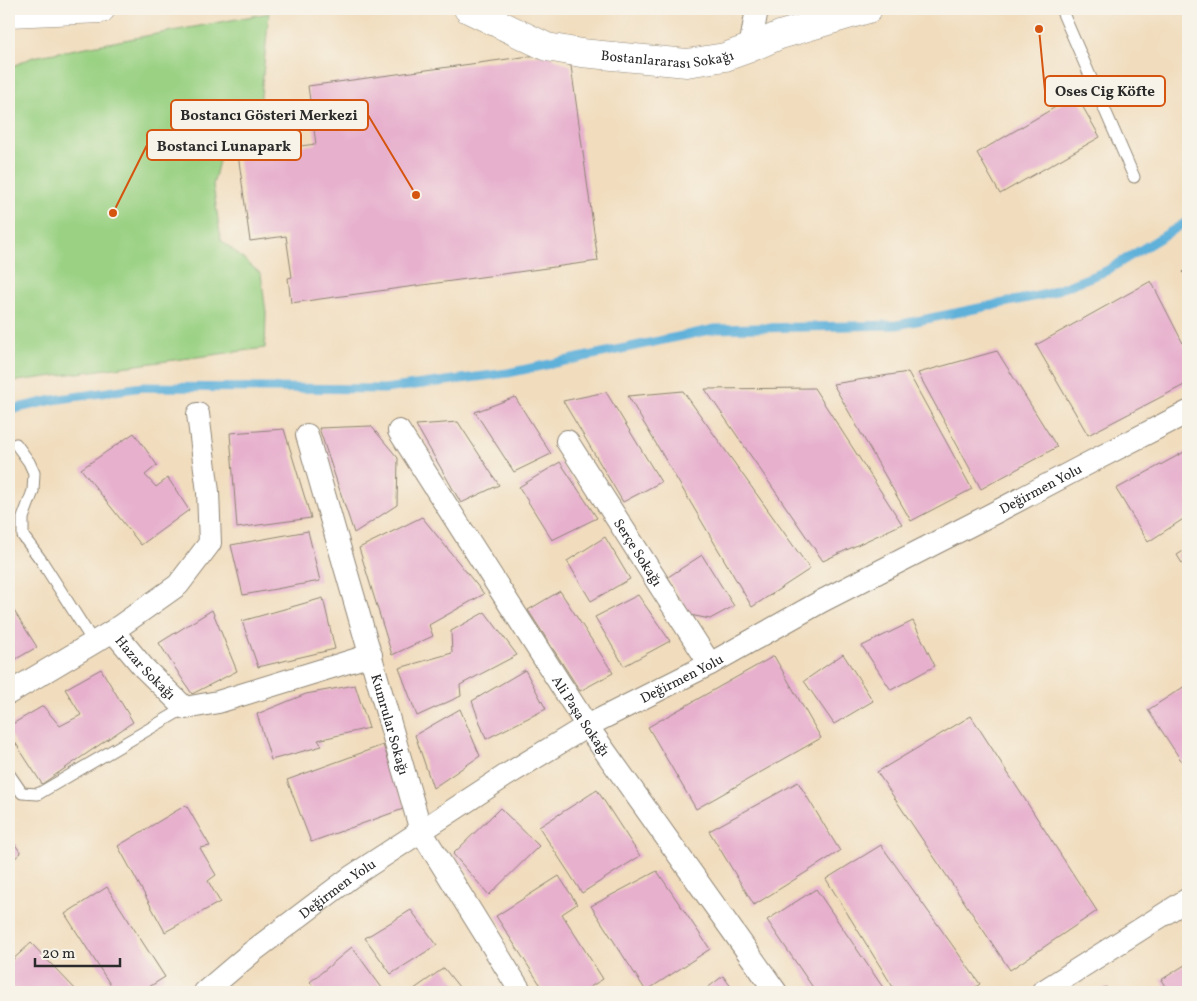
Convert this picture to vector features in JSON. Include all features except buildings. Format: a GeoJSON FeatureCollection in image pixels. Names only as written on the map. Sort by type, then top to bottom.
{"type":"FeatureCollection","features":[{"type":"Feature","properties":{"kind":"main road"},"geometry":{"type":"LineString","coordinates":[[9,13],[101,9]]}},
{"type":"Feature","properties":{"kind":"main road","name":"Bostanlararası Sokağı"},"geometry":{"type":"LineString","coordinates":[[468,9],[547,46],[581,53],[687,63],[725,58],[780,35],[868,9]]}},
{"type":"Feature","properties":{"kind":"street"},"geometry":{"type":"LineString","coordinates":[[750,48],[757,9]]}},
{"type":"Feature","properties":{"kind":"street","name":"Değirmen Yolu"},"geometry":{"type":"LineString","coordinates":[[205,992],[252,952],[351,877],[505,776],[587,726],[710,664],[822,601],[1188,412]]}},
{"type":"Feature","properties":{"kind":"street","name":"Hazar Sokağı"},"geometry":{"type":"LineString","coordinates":[[198,414],[208,492],[210,542],[178,585],[113,631],[144,668],[185,708],[218,702],[371,655]]}},
{"type":"Feature","properties":{"kind":"street","name":"Ali Paşa Sokağı"},"geometry":{"type":"LineString","coordinates":[[399,431],[587,726],[776,992]]}},
{"type":"Feature","properties":{"kind":"street","name":"Kumrular Sokağı"},"geometry":{"type":"LineString","coordinates":[[307,435],[421,831],[521,992]]}},
{"type":"Feature","properties":{"kind":"street","name":"Serçe Sokağı"},"geometry":{"type":"LineString","coordinates":[[567,441],[710,664]]}},
{"type":"Feature","properties":{"kind":"street"},"geometry":{"type":"LineString","coordinates":[[9,693],[113,631]]}},
{"type":"Feature","properties":{"kind":"street"},"geometry":{"type":"LineString","coordinates":[[1042,992],[1188,899]]}},
{"type":"Feature","properties":{"kind":"lane"},"geometry":{"type":"LineString","coordinates":[[1061,9],[1134,177]]}},
{"type":"Feature","properties":{"kind":"lane"},"geometry":{"type":"LineString","coordinates":[[16,444],[29,462],[34,473],[34,491],[23,518],[23,536],[41,560],[94,643]]}},
{"type":"Feature","properties":{"kind":"lane"},"geometry":{"type":"LineString","coordinates":[[9,774],[22,793],[38,794],[185,708]]}},
{"type":"Feature","properties":{"kind":"green space"},"geometry":{"type":"Polygon","coordinates":[[[269,13],[259,116],[220,157],[213,185],[221,240],[261,274],[266,313],[265,348],[9,382],[9,68],[33,57],[269,13]]]}},
{"type":"Feature","properties":{"kind":"waterway"},"geometry":{"type":"LineString","coordinates":[[9,410],[53,400],[142,387],[384,389],[508,373],[715,329],[897,325],[1047,294],[1106,271],[1188,221]]}},
{"type":"Feature","properties":{"kind":"place","name":"Oses Cig Köfte"},"geometry":{"type":"Point","coordinates":[1039,29]}},
{"type":"Feature","properties":{"kind":"place","name":"Bostancı Gösteri Merkezi"},"geometry":{"type":"Point","coordinates":[416,195]}},
{"type":"Feature","properties":{"kind":"place","name":"Bostanci Lunapark"},"geometry":{"type":"Point","coordinates":[113,213]}}]}
